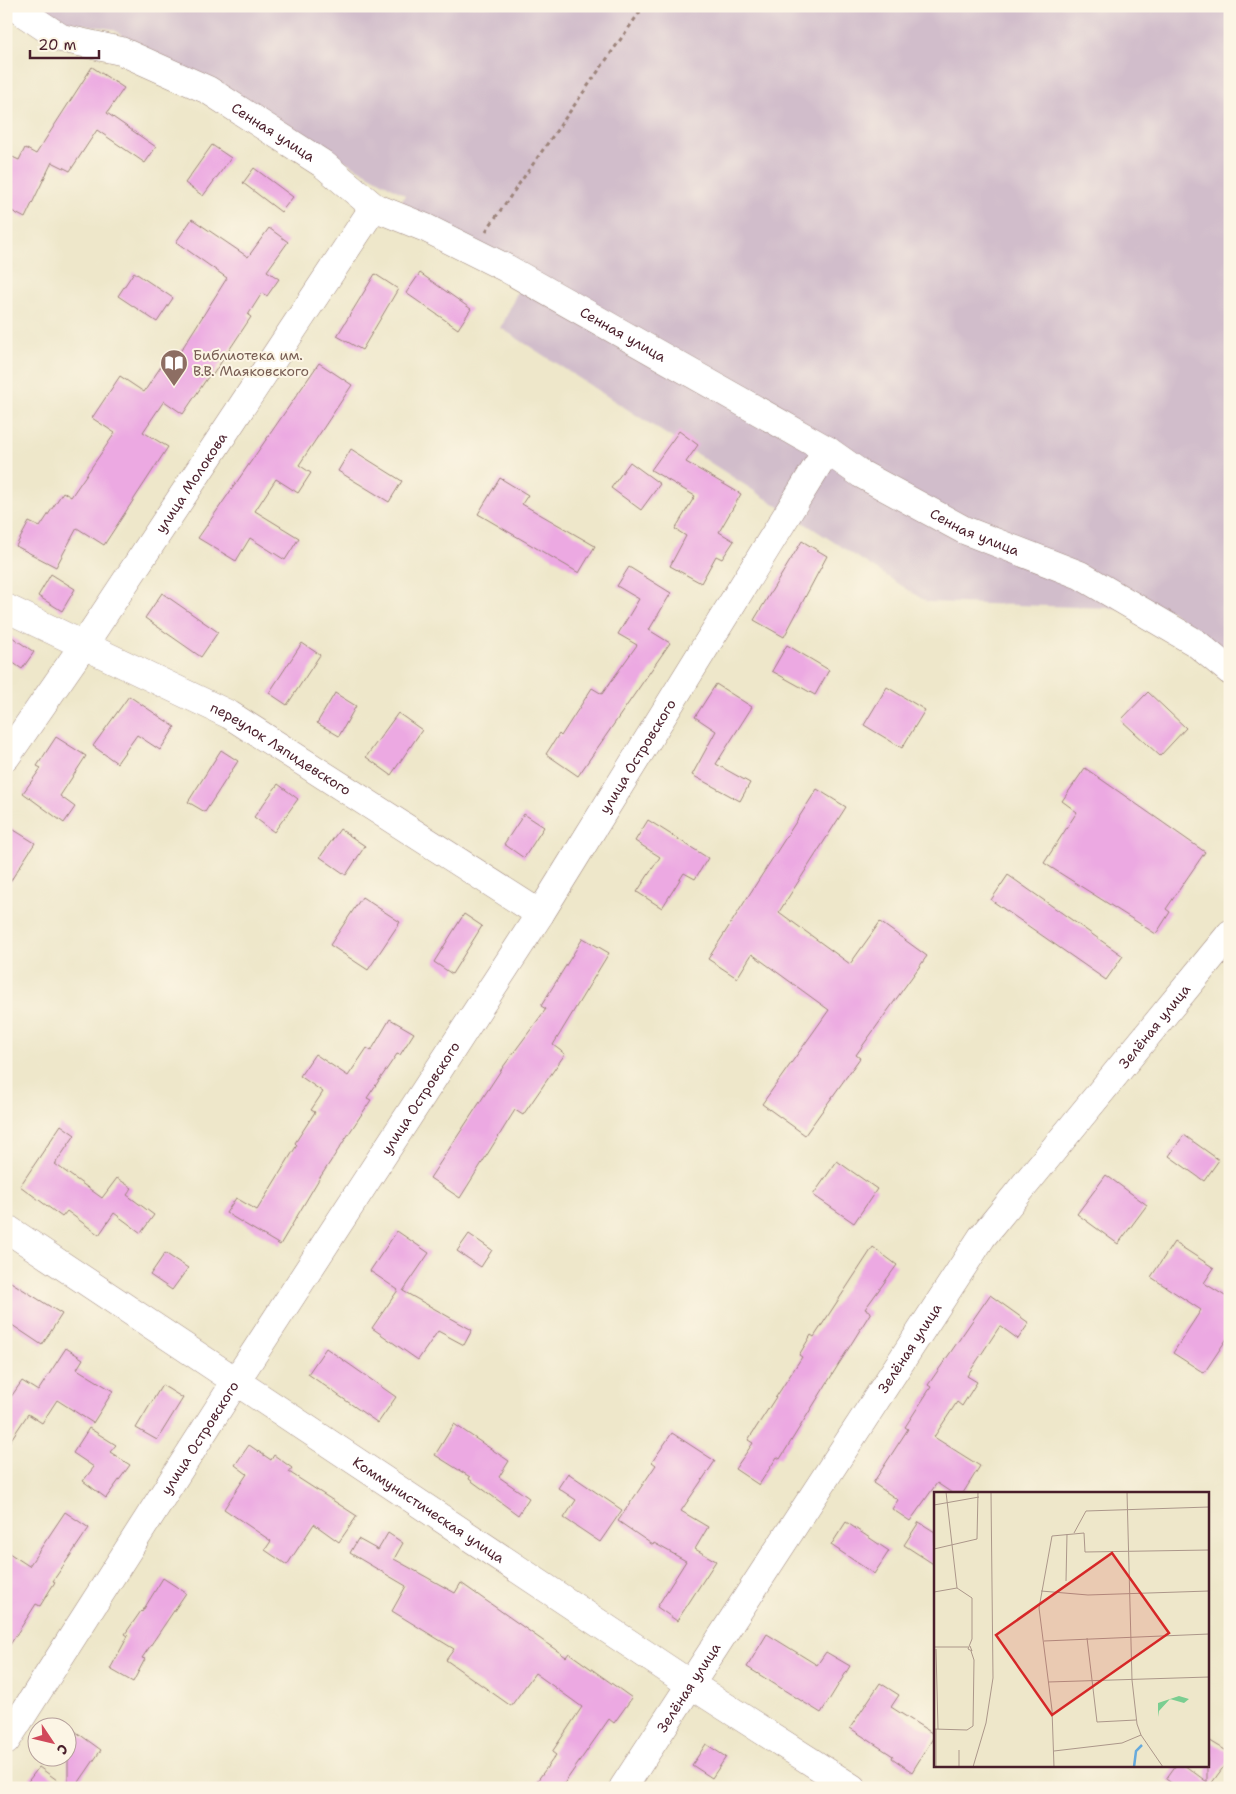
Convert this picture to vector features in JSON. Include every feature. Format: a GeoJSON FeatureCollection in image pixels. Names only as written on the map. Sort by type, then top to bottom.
{"type":"FeatureCollection","features":[{"type":"Feature","properties":{"kind":"street","name":"Сенная улица"},"geometry":{"type":"LineString","coordinates":[[13,6],[61,38],[121,51],[208,90],[322,164],[374,207],[426,228],[506,268],[827,450],[861,474],[964,530],[1080,575],[1196,643],[1230,671]]}},
{"type":"Feature","properties":{"kind":"street","name":"улица Молокова"},"geometry":{"type":"LineString","coordinates":[[6,757],[83,646],[374,207]]}},
{"type":"Feature","properties":{"kind":"street","name":"улица Островского"},"geometry":{"type":"LineString","coordinates":[[6,1741],[236,1381],[540,914],[827,450]]}},
{"type":"Feature","properties":{"kind":"street","name":"переулок Ляпидевского"},"geometry":{"type":"LineString","coordinates":[[6,608],[230,715],[540,914]]}},
{"type":"Feature","properties":{"kind":"street","name":"Зелёная улица"},"geometry":{"type":"LineString","coordinates":[[623,1788],[982,1237],[1230,934]]}},
{"type":"Feature","properties":{"kind":"street","name":"Коммунистическая улица"},"geometry":{"type":"LineString","coordinates":[[6,1228],[690,1684],[852,1788]]}},
{"type":"Feature","properties":{"kind":"path"},"geometry":{"type":"LineString","coordinates":[[484,234],[644,6]]}},
{"type":"Feature","properties":{"kind":"shaded area"},"geometry":{"type":"Polygon","coordinates":[[[32,6],[1230,6],[1230,659],[1170,610],[927,602],[501,328],[519,288],[392,219],[405,195],[112,29],[51,19],[32,6]]]}},
{"type":"Feature","properties":{"kind":"building"},"geometry":{"type":"Polygon","coordinates":[[[92,67],[124,88],[107,113],[156,147],[145,163],[97,130],[70,171],[52,162],[25,218],[6,208],[6,154],[19,160],[25,148],[36,154],[92,67]]]}},
{"type":"Feature","properties":{"kind":"building"},"geometry":{"type":"Polygon","coordinates":[[[212,145],[231,158],[203,196],[185,183],[212,145]]]}},
{"type":"Feature","properties":{"kind":"building"},"geometry":{"type":"Polygon","coordinates":[[[254,168],[293,197],[281,212],[243,183],[254,168]]]}},
{"type":"Feature","properties":{"kind":"building"},"geometry":{"type":"Polygon","coordinates":[[[192,219],[248,257],[269,228],[288,242],[267,271],[279,279],[267,296],[262,293],[248,315],[251,317],[212,376],[210,374],[183,414],[164,401],[143,432],[168,447],[104,545],[77,528],[56,567],[16,546],[29,522],[40,527],[63,492],[71,497],[115,433],[92,418],[120,376],[144,392],[166,359],[173,363],[227,278],[176,242],[192,219]]]}},
{"type":"Feature","properties":{"kind":"building"},"geometry":{"type":"Polygon","coordinates":[[[134,272],[173,298],[157,322],[118,296],[134,272]]]}},
{"type":"Feature","properties":{"kind":"building"},"geometry":{"type":"Polygon","coordinates":[[[420,273],[471,309],[458,329],[406,293],[420,273]]]}},
{"type":"Feature","properties":{"kind":"building"},"geometry":{"type":"Polygon","coordinates":[[[375,274],[398,289],[362,350],[337,336],[375,274]]]}},
{"type":"Feature","properties":{"kind":"building"},"geometry":{"type":"Polygon","coordinates":[[[319,363],[352,385],[299,465],[311,473],[298,493],[276,479],[255,511],[299,538],[285,560],[250,538],[236,561],[198,538],[319,363]]]}},
{"type":"Feature","properties":{"kind":"building"},"geometry":{"type":"Polygon","coordinates":[[[679,431],[698,445],[686,462],[741,494],[719,532],[734,541],[722,559],[716,556],[701,583],[670,566],[686,536],[675,529],[695,496],[651,470],[679,431]]]}},
{"type":"Feature","properties":{"kind":"building"},"geometry":{"type":"Polygon","coordinates":[[[351,449],[402,481],[389,502],[338,471],[351,449]]]}},
{"type":"Feature","properties":{"kind":"building"},"geometry":{"type":"Polygon","coordinates":[[[630,462],[660,484],[641,510],[611,488],[630,462]]]}},
{"type":"Feature","properties":{"kind":"building"},"geometry":{"type":"Polygon","coordinates":[[[500,478],[528,495],[522,504],[595,546],[579,573],[478,514],[500,478]]]}},
{"type":"Feature","properties":{"kind":"building"},"geometry":{"type":"Polygon","coordinates":[[[802,541],[827,556],[784,637],[754,620],[802,541]]]}},
{"type":"Feature","properties":{"kind":"building"},"geometry":{"type":"Polygon","coordinates":[[[629,567],[671,593],[649,630],[670,643],[578,776],[546,754],[559,734],[561,736],[592,688],[602,694],[637,645],[618,634],[639,599],[617,586],[629,567]]]}},
{"type":"Feature","properties":{"kind":"building"},"geometry":{"type":"Polygon","coordinates":[[[51,574],[75,589],[62,611],[38,596],[51,574]]]}},
{"type":"Feature","properties":{"kind":"building"},"geometry":{"type":"Polygon","coordinates":[[[162,593],[218,632],[201,657],[145,618],[162,593]]]}},
{"type":"Feature","properties":{"kind":"building"},"geometry":{"type":"Polygon","coordinates":[[[6,633],[34,652],[22,669],[6,658],[6,633]]]}},
{"type":"Feature","properties":{"kind":"building"},"geometry":{"type":"Polygon","coordinates":[[[302,643],[320,655],[287,705],[269,693],[302,643]]]}},
{"type":"Feature","properties":{"kind":"building"},"geometry":{"type":"Polygon","coordinates":[[[787,645],[829,670],[815,695],[772,671],[787,645]]]}},
{"type":"Feature","properties":{"kind":"building"},"geometry":{"type":"Polygon","coordinates":[[[716,684],[752,707],[716,764],[750,783],[740,801],[692,775],[716,731],[695,717],[716,684]]]}},
{"type":"Feature","properties":{"kind":"building"},"geometry":{"type":"Polygon","coordinates":[[[887,687],[925,710],[902,748],[864,725],[887,687]]]}},
{"type":"Feature","properties":{"kind":"building"},"geometry":{"type":"Polygon","coordinates":[[[1148,692],[1186,728],[1160,756],[1121,720],[1148,692]]]}},
{"type":"Feature","properties":{"kind":"building"},"geometry":{"type":"Polygon","coordinates":[[[335,693],[356,706],[339,736],[317,723],[335,693]]]}},
{"type":"Feature","properties":{"kind":"building"},"geometry":{"type":"Polygon","coordinates":[[[129,696],[175,727],[160,750],[137,735],[117,763],[93,746],[129,696]]]}},
{"type":"Feature","properties":{"kind":"building"},"geometry":{"type":"Polygon","coordinates":[[[398,713],[422,730],[391,775],[366,757],[398,713]]]}},
{"type":"Feature","properties":{"kind":"building"},"geometry":{"type":"Polygon","coordinates":[[[56,737],[86,756],[60,796],[75,807],[64,823],[23,793],[41,768],[37,766],[56,737]]]}},
{"type":"Feature","properties":{"kind":"building"},"geometry":{"type":"Polygon","coordinates":[[[221,750],[238,761],[205,812],[188,802],[221,750]]]}},
{"type":"Feature","properties":{"kind":"building"},"geometry":{"type":"Polygon","coordinates":[[[1085,768],[1205,852],[1166,909],[1170,912],[1156,934],[1044,863],[1077,812],[1062,801],[1085,768]]]}},
{"type":"Feature","properties":{"kind":"building"},"geometry":{"type":"Polygon","coordinates":[[[278,784],[298,799],[274,832],[254,817],[278,784]]]}},
{"type":"Feature","properties":{"kind":"building"},"geometry":{"type":"Polygon","coordinates":[[[817,789],[846,807],[779,912],[850,964],[880,922],[927,956],[856,1055],[860,1058],[805,1135],[762,1104],[829,1010],[752,954],[737,978],[708,959],[817,789]]]}},
{"type":"Feature","properties":{"kind":"building"},"geometry":{"type":"Polygon","coordinates":[[[524,814],[544,827],[524,858],[504,844],[524,814]]]}},
{"type":"Feature","properties":{"kind":"building"},"geometry":{"type":"Polygon","coordinates":[[[648,820],[708,858],[695,879],[684,873],[662,908],[637,892],[660,857],[635,841],[648,820]]]}},
{"type":"Feature","properties":{"kind":"building"},"geometry":{"type":"Polygon","coordinates":[[[6,825],[35,843],[6,888],[6,825]]]}},
{"type":"Feature","properties":{"kind":"building"},"geometry":{"type":"Polygon","coordinates":[[[340,829],[365,846],[346,875],[320,857],[340,829]]]}},
{"type":"Feature","properties":{"kind":"building"},"geometry":{"type":"Polygon","coordinates":[[[1008,875],[1123,956],[1106,980],[991,900],[1008,875]]]}},
{"type":"Feature","properties":{"kind":"building"},"geometry":{"type":"Polygon","coordinates":[[[362,897],[400,922],[368,970],[330,945],[362,897]]]}},
{"type":"Feature","properties":{"kind":"building"},"geometry":{"type":"Polygon","coordinates":[[[464,914],[482,926],[452,974],[434,962],[464,914]]]}},
{"type":"Feature","properties":{"kind":"building"},"geometry":{"type":"Polygon","coordinates":[[[583,938],[609,953],[553,1045],[565,1054],[523,1115],[515,1110],[460,1198],[430,1178],[503,1067],[546,1009],[541,1006],[583,938]]]}},
{"type":"Feature","properties":{"kind":"building"},"geometry":{"type":"Polygon","coordinates":[[[390,1019],[414,1033],[400,1055],[397,1054],[367,1098],[371,1100],[319,1179],[280,1245],[226,1213],[236,1198],[257,1210],[297,1145],[295,1143],[315,1112],[311,1110],[323,1092],[300,1076],[315,1054],[348,1076],[367,1048],[371,1051],[390,1019]]]}},
{"type":"Feature","properties":{"kind":"building"},"geometry":{"type":"Polygon","coordinates":[[[61,1125],[75,1135],[55,1164],[102,1198],[117,1178],[132,1188],[127,1195],[154,1215],[141,1233],[114,1213],[99,1235],[67,1211],[62,1217],[20,1186],[61,1125]]]}},
{"type":"Feature","properties":{"kind":"building"},"geometry":{"type":"Polygon","coordinates":[[[1184,1135],[1219,1160],[1204,1181],[1169,1156],[1184,1135]]]}},
{"type":"Feature","properties":{"kind":"building"},"geometry":{"type":"Polygon","coordinates":[[[837,1161],[877,1189],[854,1223],[813,1195],[837,1161]]]}},
{"type":"Feature","properties":{"kind":"building"},"geometry":{"type":"Polygon","coordinates":[[[1106,1175],[1147,1205],[1118,1244],[1077,1214],[1106,1175]]]}},
{"type":"Feature","properties":{"kind":"building"},"geometry":{"type":"Polygon","coordinates":[[[397,1231],[429,1253],[403,1291],[472,1330],[464,1345],[438,1331],[418,1360],[372,1328],[398,1290],[370,1271],[397,1231]]]}},
{"type":"Feature","properties":{"kind":"building"},"geometry":{"type":"Polygon","coordinates":[[[469,1234],[492,1250],[481,1267],[457,1251],[469,1234]]]}},
{"type":"Feature","properties":{"kind":"building"},"geometry":{"type":"Polygon","coordinates":[[[1174,1242],[1214,1268],[1204,1283],[1230,1299],[1230,1334],[1204,1373],[1173,1353],[1201,1310],[1151,1277],[1174,1242]]]}},
{"type":"Feature","properties":{"kind":"building"},"geometry":{"type":"Polygon","coordinates":[[[873,1247],[897,1265],[865,1309],[871,1312],[780,1459],[777,1457],[759,1485],[735,1469],[753,1443],[748,1440],[802,1357],[799,1355],[811,1335],[814,1337],[873,1247]]]}},
{"type":"Feature","properties":{"kind":"building"},"geometry":{"type":"Polygon","coordinates":[[[165,1253],[188,1268],[172,1290],[150,1275],[165,1253]]]}},
{"type":"Feature","properties":{"kind":"building"},"geometry":{"type":"Polygon","coordinates":[[[6,1279],[62,1314],[42,1345],[6,1321],[6,1279]]]}},
{"type":"Feature","properties":{"kind":"building"},"geometry":{"type":"Polygon","coordinates":[[[990,1295],[1029,1323],[1018,1339],[1000,1326],[967,1376],[977,1382],[962,1406],[957,1402],[934,1437],[980,1466],[964,1492],[950,1492],[937,1483],[910,1521],[892,1509],[898,1500],[873,1483],[908,1429],[905,1427],[931,1387],[928,1385],[990,1295]]]}},
{"type":"Feature","properties":{"kind":"building"},"geometry":{"type":"Polygon","coordinates":[[[66,1348],[83,1359],[77,1369],[113,1391],[93,1423],[57,1400],[42,1423],[28,1414],[6,1447],[6,1404],[22,1381],[38,1391],[66,1348]]]}},
{"type":"Feature","properties":{"kind":"building"},"geometry":{"type":"Polygon","coordinates":[[[326,1348],[396,1397],[378,1423],[308,1374],[326,1348]]]}},
{"type":"Feature","properties":{"kind":"building"},"geometry":{"type":"Polygon","coordinates":[[[162,1385],[183,1398],[157,1440],[136,1428],[162,1385]]]}},
{"type":"Feature","properties":{"kind":"building"},"geometry":{"type":"Polygon","coordinates":[[[454,1424],[509,1461],[499,1477],[529,1498],[518,1515],[469,1479],[470,1477],[435,1455],[454,1424]]]}},
{"type":"Feature","properties":{"kind":"building"},"geometry":{"type":"Polygon","coordinates":[[[89,1428],[116,1445],[110,1452],[130,1465],[106,1498],[83,1481],[94,1467],[73,1453],[89,1428]]]}},
{"type":"Feature","properties":{"kind":"building"},"geometry":{"type":"Polygon","coordinates":[[[672,1433],[715,1461],[681,1511],[708,1527],[695,1549],[716,1561],[677,1621],[657,1607],[686,1561],[654,1543],[653,1545],[618,1521],[656,1465],[652,1462],[672,1433]]]}},
{"type":"Feature","properties":{"kind":"building"},"geometry":{"type":"Polygon","coordinates":[[[249,1445],[271,1460],[274,1455],[292,1468],[289,1472],[357,1516],[339,1542],[314,1524],[287,1565],[265,1550],[271,1541],[224,1509],[247,1474],[235,1465],[249,1445]]]}},
{"type":"Feature","properties":{"kind":"building"},"geometry":{"type":"Polygon","coordinates":[[[568,1473],[622,1510],[600,1542],[564,1518],[576,1500],[558,1488],[568,1473]]]}},
{"type":"Feature","properties":{"kind":"building"},"geometry":{"type":"Polygon","coordinates":[[[65,1512],[89,1528],[53,1581],[55,1582],[40,1606],[36,1604],[6,1651],[6,1551],[29,1566],[65,1512]]]}},
{"type":"Feature","properties":{"kind":"building"},"geometry":{"type":"Polygon","coordinates":[[[846,1522],[889,1551],[874,1574],[831,1545],[846,1522]]]}},
{"type":"Feature","properties":{"kind":"building"},"geometry":{"type":"Polygon","coordinates":[[[919,1522],[934,1531],[934,1564],[904,1545],[919,1522]]]}},
{"type":"Feature","properties":{"kind":"building"},"geometry":{"type":"Polygon","coordinates":[[[388,1533],[403,1543],[394,1559],[455,1593],[461,1583],[566,1657],[569,1653],[632,1698],[614,1723],[609,1719],[561,1788],[532,1788],[556,1755],[552,1752],[582,1707],[535,1673],[511,1706],[446,1660],[454,1649],[392,1611],[406,1586],[350,1553],[358,1539],[378,1550],[388,1533]]]}},
{"type":"Feature","properties":{"kind":"building"},"geometry":{"type":"Polygon","coordinates":[[[163,1578],[186,1593],[142,1658],[145,1659],[133,1682],[110,1669],[128,1636],[125,1634],[142,1612],[163,1578]]]}},
{"type":"Feature","properties":{"kind":"building"},"geometry":{"type":"Polygon","coordinates":[[[767,1634],[817,1665],[826,1652],[850,1666],[821,1713],[747,1667],[767,1634]]]}},
{"type":"Feature","properties":{"kind":"building"},"geometry":{"type":"Polygon","coordinates":[[[880,1683],[899,1695],[891,1707],[934,1734],[934,1737],[912,1772],[892,1758],[893,1756],[850,1728],[880,1683]]]}},
{"type":"Feature","properties":{"kind":"building"},"geometry":{"type":"Polygon","coordinates":[[[78,1733],[101,1750],[75,1788],[68,1788],[68,1766],[78,1766],[78,1733]]]}},
{"type":"Feature","properties":{"kind":"building"},"geometry":{"type":"Polygon","coordinates":[[[1208,1740],[1230,1753],[1230,1758],[1211,1784],[1215,1788],[1178,1788],[1166,1779],[1175,1766],[1185,1766],[1207,1782],[1208,1740]]]}},
{"type":"Feature","properties":{"kind":"building"},"geometry":{"type":"Polygon","coordinates":[[[706,1744],[726,1757],[712,1778],[692,1765],[706,1744]]]}},
{"type":"Feature","properties":{"kind":"building"},"geometry":{"type":"Polygon","coordinates":[[[39,1767],[68,1788],[23,1788],[39,1767]]]}},
{"type":"Feature","properties":{"kind":"place","name":"Библиотека им. В.В. Маяковского"},"geometry":{"type":"Point","coordinates":[174,387]}}]}
